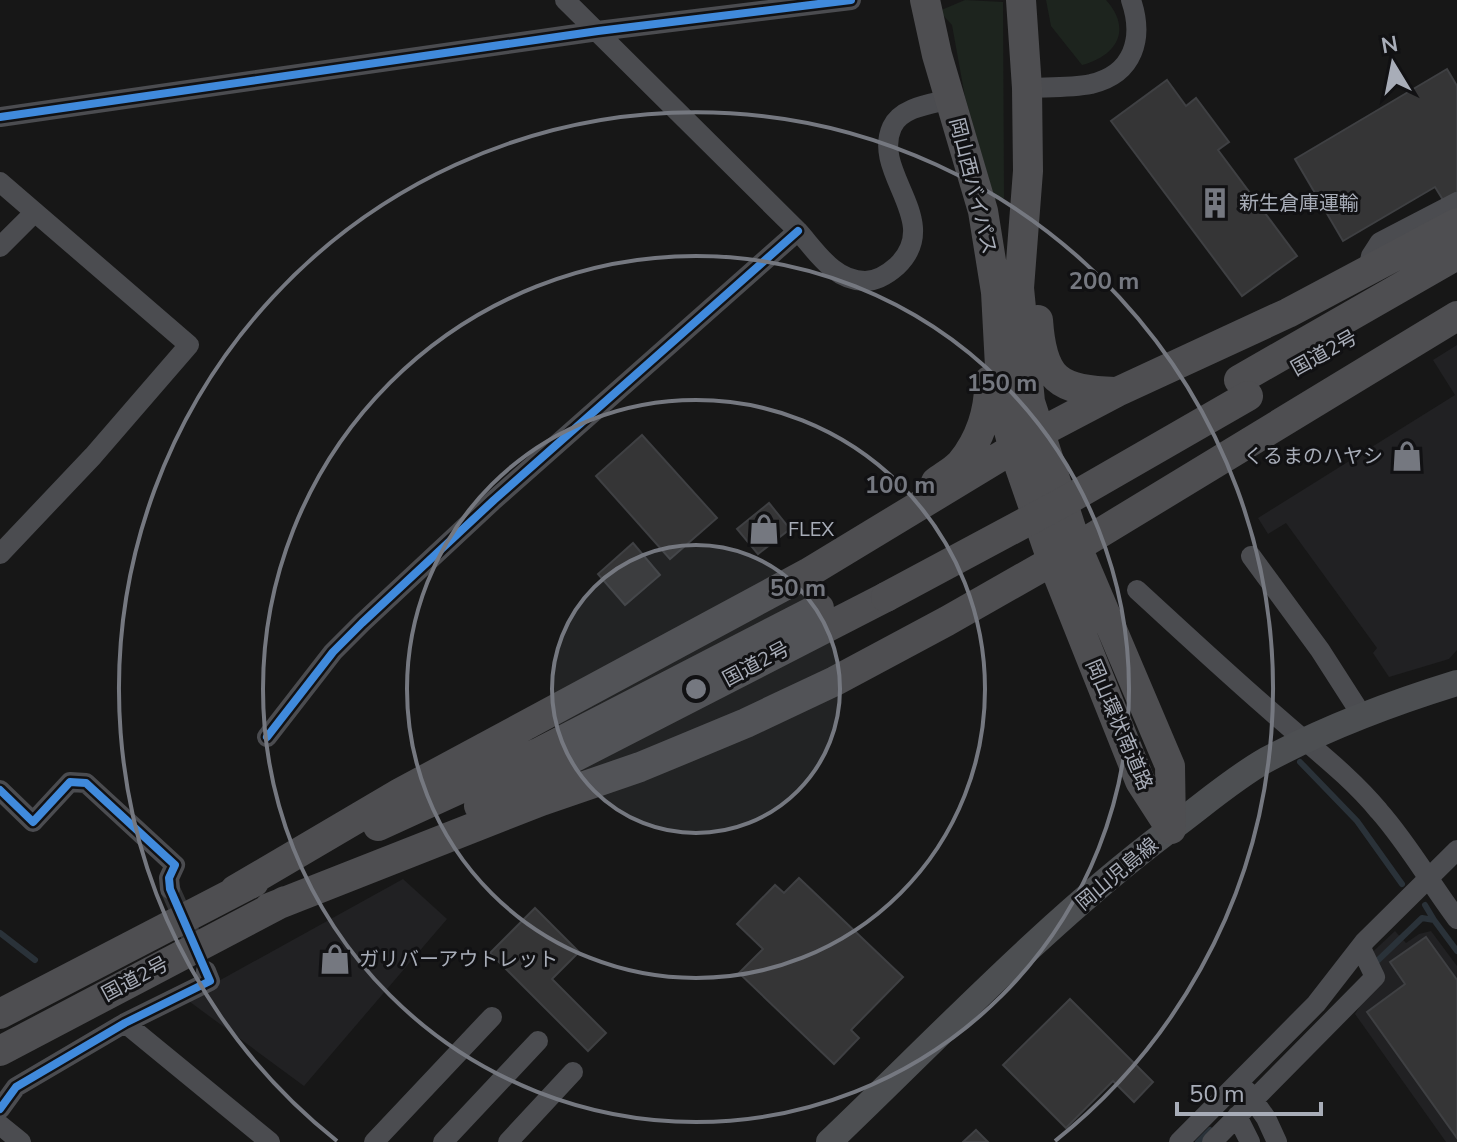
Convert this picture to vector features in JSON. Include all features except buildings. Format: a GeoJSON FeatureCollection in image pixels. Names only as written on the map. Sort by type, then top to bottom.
{"type":"FeatureCollection","features":[{"type":"Feature","properties":{"kind":"highway","name":"岡山西バイパス"},"geometry":{"type":"LineString","coordinates":[[925,0],[937,55],[983,211],[996,292],[1002,404],[1026,442],[1064,554]]}},
{"type":"Feature","properties":{"kind":"highway","name":"岡山西バイパス"},"geometry":{"type":"LineString","coordinates":[[1021,0],[1028,171],[1019,288],[1030,402],[1026,442]]}},
{"type":"Feature","properties":{"kind":"highway"},"geometry":{"type":"LineString","coordinates":[[1028,171],[1039,333],[1046,361],[1059,380],[1079,391],[1117,392]]}},
{"type":"Feature","properties":{"kind":"highway"},"geometry":{"type":"LineString","coordinates":[[235,890],[400,793],[808,573],[1026,442],[1117,392],[1288,313],[1457,223]]}},
{"type":"Feature","properties":{"kind":"highway","name":"国道2号"},"geometry":{"type":"LineString","coordinates":[[0,1014],[235,890],[538,753],[1069,499],[1457,255]]}},
{"type":"Feature","properties":{"kind":"highway","name":"国道2号"},"geometry":{"type":"LineString","coordinates":[[1243,388],[1457,278]]}},
{"type":"Feature","properties":{"kind":"highway"},"geometry":{"type":"LineString","coordinates":[[808,573],[829,551],[961,464],[987,414],[986,324],[996,292]]}},
{"type":"Feature","properties":{"kind":"highway"},"geometry":{"type":"LineString","coordinates":[[269,908],[541,801],[640,767],[746,723],[849,673],[1064,554],[1457,316]]}},
{"type":"Feature","properties":{"kind":"highway","name":"岡山環状南道路"},"geometry":{"type":"LineString","coordinates":[[1064,554],[1170,766],[1171,829]]}},
{"type":"Feature","properties":{"kind":"highway","name":"国道2号"},"geometry":{"type":"LineString","coordinates":[[0,1051],[269,908],[550,772],[881,588]]}},
{"type":"Feature","properties":{"kind":"main road","name":"岡山児島線"},"geometry":{"type":"LineString","coordinates":[[829,1142],[1056,925],[1136,855],[1220,790],[1306,740],[1457,683]]}},
{"type":"Feature","properties":{"kind":"street"},"geometry":{"type":"LineString","coordinates":[[565,0],[798,231],[829,267],[848,278],[866,281],[887,275],[905,258],[913,239],[911,212],[888,155],[888,137],[893,123],[902,115],[951,99]]}},
{"type":"Feature","properties":{"kind":"street"},"geometry":{"type":"LineString","coordinates":[[0,117],[598,31],[851,0]]}},
{"type":"Feature","properties":{"kind":"street"},"geometry":{"type":"LineString","coordinates":[[1027,88],[1088,85],[1106,80],[1124,66],[1136,46],[1138,21],[1131,0]]}},
{"type":"Feature","properties":{"kind":"street"},"geometry":{"type":"LineString","coordinates":[[0,182],[189,345],[93,456],[0,554]]}},
{"type":"Feature","properties":{"kind":"street"},"geometry":{"type":"LineString","coordinates":[[1368,270],[1371,256],[1380,242],[1457,202]]}},
{"type":"Feature","properties":{"kind":"street"},"geometry":{"type":"LineString","coordinates":[[0,247],[35,212]]}},
{"type":"Feature","properties":{"kind":"street"},"geometry":{"type":"LineString","coordinates":[[267,737],[333,652],[362,623],[494,500],[798,231]]}},
{"type":"Feature","properties":{"kind":"street"},"geometry":{"type":"LineString","coordinates":[[1251,556],[1320,650],[1363,717]]}},
{"type":"Feature","properties":{"kind":"street"},"geometry":{"type":"LineString","coordinates":[[1137,590],[1335,765],[1378,809],[1421,862],[1428,880],[1457,919]]}},
{"type":"Feature","properties":{"kind":"street"},"geometry":{"type":"LineString","coordinates":[[0,790],[33,822],[70,782],[86,783],[175,865],[169,878],[170,889]]}},
{"type":"Feature","properties":{"kind":"street"},"geometry":{"type":"LineString","coordinates":[[1212,1142],[1237,1116],[1247,1090],[1316,1004],[1367,961],[1428,880],[1457,850]]}},
{"type":"Feature","properties":{"kind":"street"},"geometry":{"type":"LineString","coordinates":[[1179,1142],[1247,1090],[1375,977],[1367,961]]}},
{"type":"Feature","properties":{"kind":"street"},"geometry":{"type":"LineString","coordinates":[[0,1109],[16,1087],[125,1023],[210,981],[206,971]]}},
{"type":"Feature","properties":{"kind":"street"},"geometry":{"type":"LineString","coordinates":[[374,1142],[492,1017]]}},
{"type":"Feature","properties":{"kind":"street"},"geometry":{"type":"LineString","coordinates":[[125,1023],[270,1142]]}},
{"type":"Feature","properties":{"kind":"street"},"geometry":{"type":"LineString","coordinates":[[443,1142],[538,1041]]}},
{"type":"Feature","properties":{"kind":"street"},"geometry":{"type":"LineString","coordinates":[[508,1142],[573,1072]]}},
{"type":"Feature","properties":{"kind":"street"},"geometry":{"type":"LineString","coordinates":[[1247,1090],[1277,1142]]}},
{"type":"Feature","properties":{"kind":"street"},"geometry":{"type":"LineString","coordinates":[[1237,1116],[1250,1142]]}},
{"type":"Feature","properties":{"kind":"street"},"geometry":{"type":"LineString","coordinates":[[0,1125],[21,1142]]}},
{"type":"Feature","properties":{"kind":"shaded area"},"geometry":{"type":"Polygon","coordinates":[[[965,0],[1003,2],[1004,198],[995,200],[965,97],[952,25],[939,11],[965,0]]]}},
{"type":"Feature","properties":{"kind":"shaded area"},"geometry":{"type":"Polygon","coordinates":[[[1046,0],[1106,0],[1118,22],[1117,40],[1112,48],[1094,61],[1082,65],[1051,26],[1046,0]]]}},
{"type":"Feature","properties":{"kind":"shaded area","name":"くるまのハヤシ"},"geometry":{"type":"Polygon","coordinates":[[[1457,345],[1457,650],[1449,659],[1389,677],[1373,653],[1377,648],[1286,523],[1268,534],[1258,518],[1455,395],[1433,360],[1457,345]]]}},
{"type":"Feature","properties":{"kind":"shaded area","name":"ガリバーアウトレット"},"geometry":{"type":"Polygon","coordinates":[[[403,879],[447,919],[304,1086],[186,999],[403,879]]]}},
{"type":"Feature","properties":{"kind":"shaded area"},"geometry":{"type":"Polygon","coordinates":[[[1395,931],[1406,943],[1419,934],[1431,931],[1457,966],[1457,1142],[1446,1142],[1355,1014],[1369,991],[1364,960],[1395,931]]]}},
{"type":"Feature","properties":{"kind":"waterway"},"geometry":{"type":"LineString","coordinates":[[1300,762],[1357,821],[1402,884]]}},
{"type":"Feature","properties":{"kind":"waterway"},"geometry":{"type":"LineString","coordinates":[[1425,905],[1434,920]]}},
{"type":"Feature","properties":{"kind":"waterway"},"geometry":{"type":"LineString","coordinates":[[1372,966],[1422,918],[1434,920],[1457,951]]}},
{"type":"Feature","properties":{"kind":"waterway"},"geometry":{"type":"LineString","coordinates":[[0,933],[35,960]]}},
{"type":"Feature","properties":{"kind":"waterway"},"geometry":{"type":"LineString","coordinates":[[1198,1142],[1210,1130]]}},
{"type":"Feature","properties":{"kind":"tunnel"},"geometry":{"type":"LineString","coordinates":[[170,889],[201,958]]}},
{"type":"Feature","properties":{"kind":"cycle path"},"geometry":{"type":"LineString","coordinates":[[0,117],[598,31],[851,0]]}},
{"type":"Feature","properties":{"kind":"cycle path"},"geometry":{"type":"LineString","coordinates":[[267,737],[333,652],[362,623],[494,500],[798,231]]}},
{"type":"Feature","properties":{"kind":"cycle path"},"geometry":{"type":"LineString","coordinates":[[0,790],[33,822],[70,782],[86,783],[175,865],[169,878],[170,889],[210,981],[125,1023],[16,1087],[0,1109]]}},
{"type":"Feature","properties":{"kind":"place","name":"新生倉庫運輸"},"geometry":{"type":"Point","coordinates":[1215,203]}},
{"type":"Feature","properties":{"kind":"place","name":"くるまのハヤシ"},"geometry":{"type":"Point","coordinates":[1407,456]}},
{"type":"Feature","properties":{"kind":"place","name":"FLEX"},"geometry":{"type":"Point","coordinates":[764,529]}},
{"type":"Feature","properties":{"kind":"place","name":"ガリバーアウトレット"},"geometry":{"type":"Point","coordinates":[335,959]}}]}
